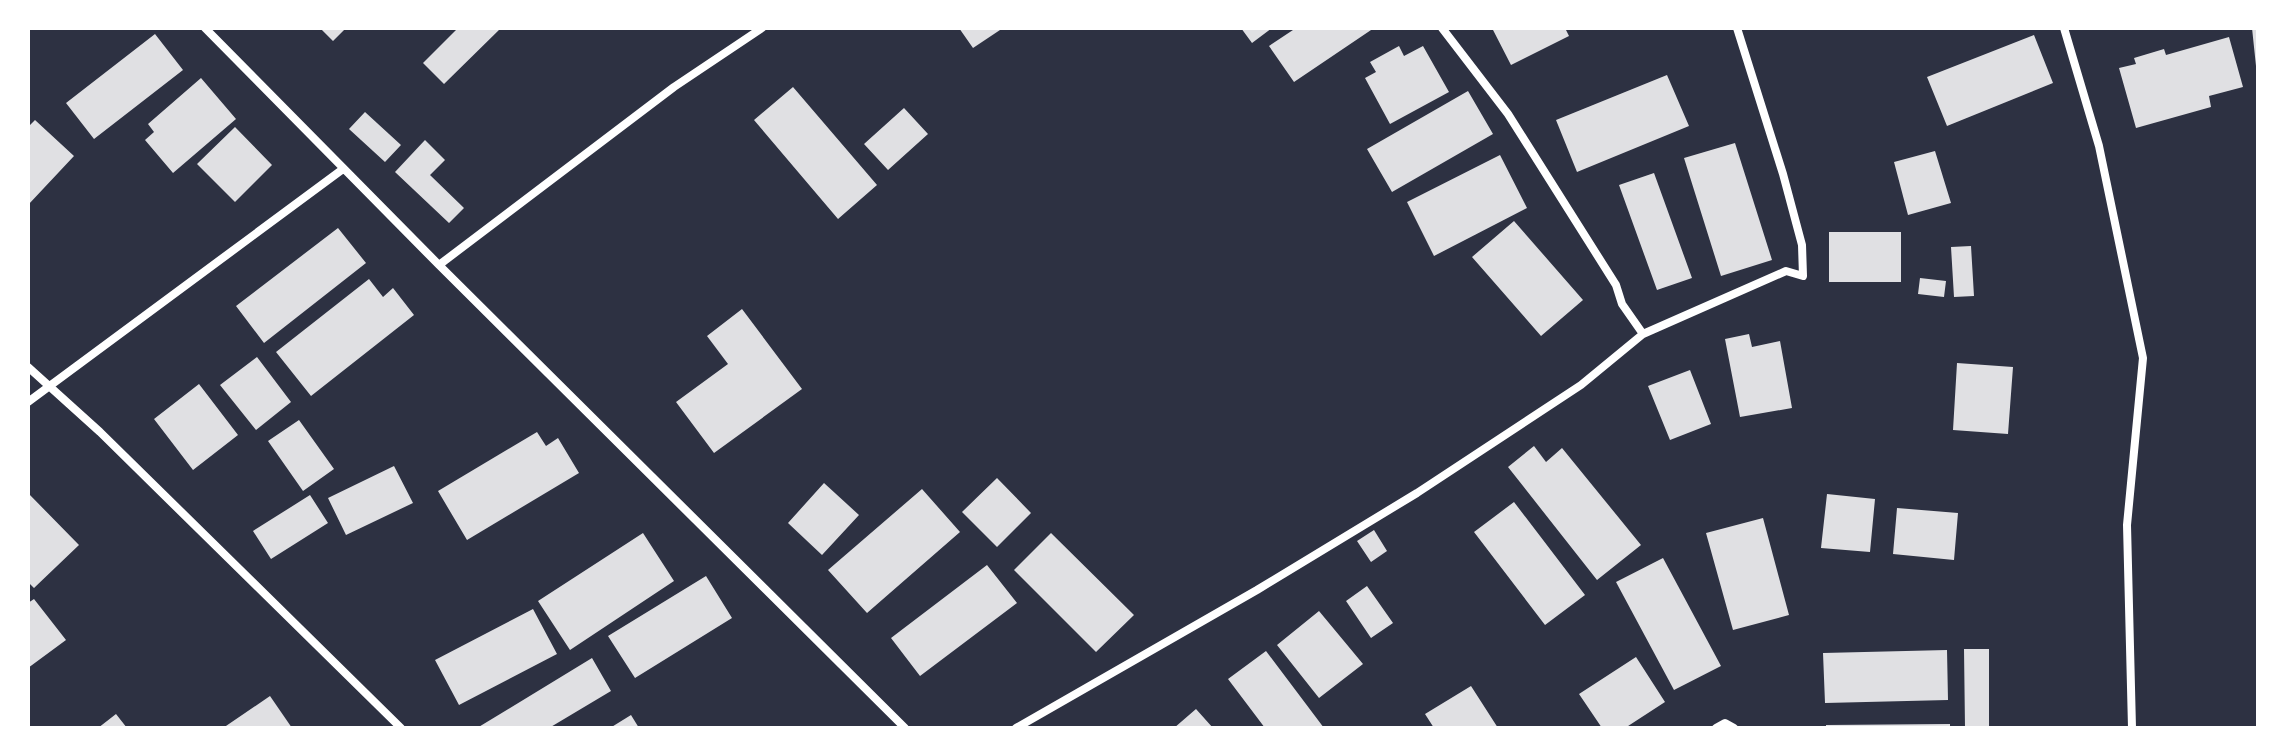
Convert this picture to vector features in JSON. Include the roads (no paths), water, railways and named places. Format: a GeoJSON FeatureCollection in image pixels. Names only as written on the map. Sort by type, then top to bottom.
{"type":"FeatureCollection","features":[{"type":"Feature","properties":{"kind":"street"},"geometry":{"type":"LineString","coordinates":[[205,28],[905,728]]}},
{"type":"Feature","properties":{"kind":"street"},"geometry":{"type":"LineString","coordinates":[[439,265],[662,96],[762,28]]}},
{"type":"Feature","properties":{"kind":"street"},"geometry":{"type":"LineString","coordinates":[[1442,28],[1508,114],[1616,285],[1622,304],[1643,334]]}},
{"type":"Feature","properties":{"kind":"street"},"geometry":{"type":"LineString","coordinates":[[1016,728],[1257,590],[1417,493],[1581,385],[1643,334],[1786,271],[1803,276],[1802,245],[1737,28]]}},
{"type":"Feature","properties":{"kind":"street"},"geometry":{"type":"LineString","coordinates":[[2064,28],[2099,146],[2143,358],[2127,525],[2132,728]]}},
{"type":"Feature","properties":{"kind":"street"},"geometry":{"type":"LineString","coordinates":[[28,402],[343,169]]}},
{"type":"Feature","properties":{"kind":"street"},"geometry":{"type":"LineString","coordinates":[[28,367],[100,432],[401,728]]}},
{"type":"Feature","properties":{"kind":"street"},"geometry":{"type":"LineString","coordinates":[[1716,728],[1725,723],[1734,728]]}}]}
